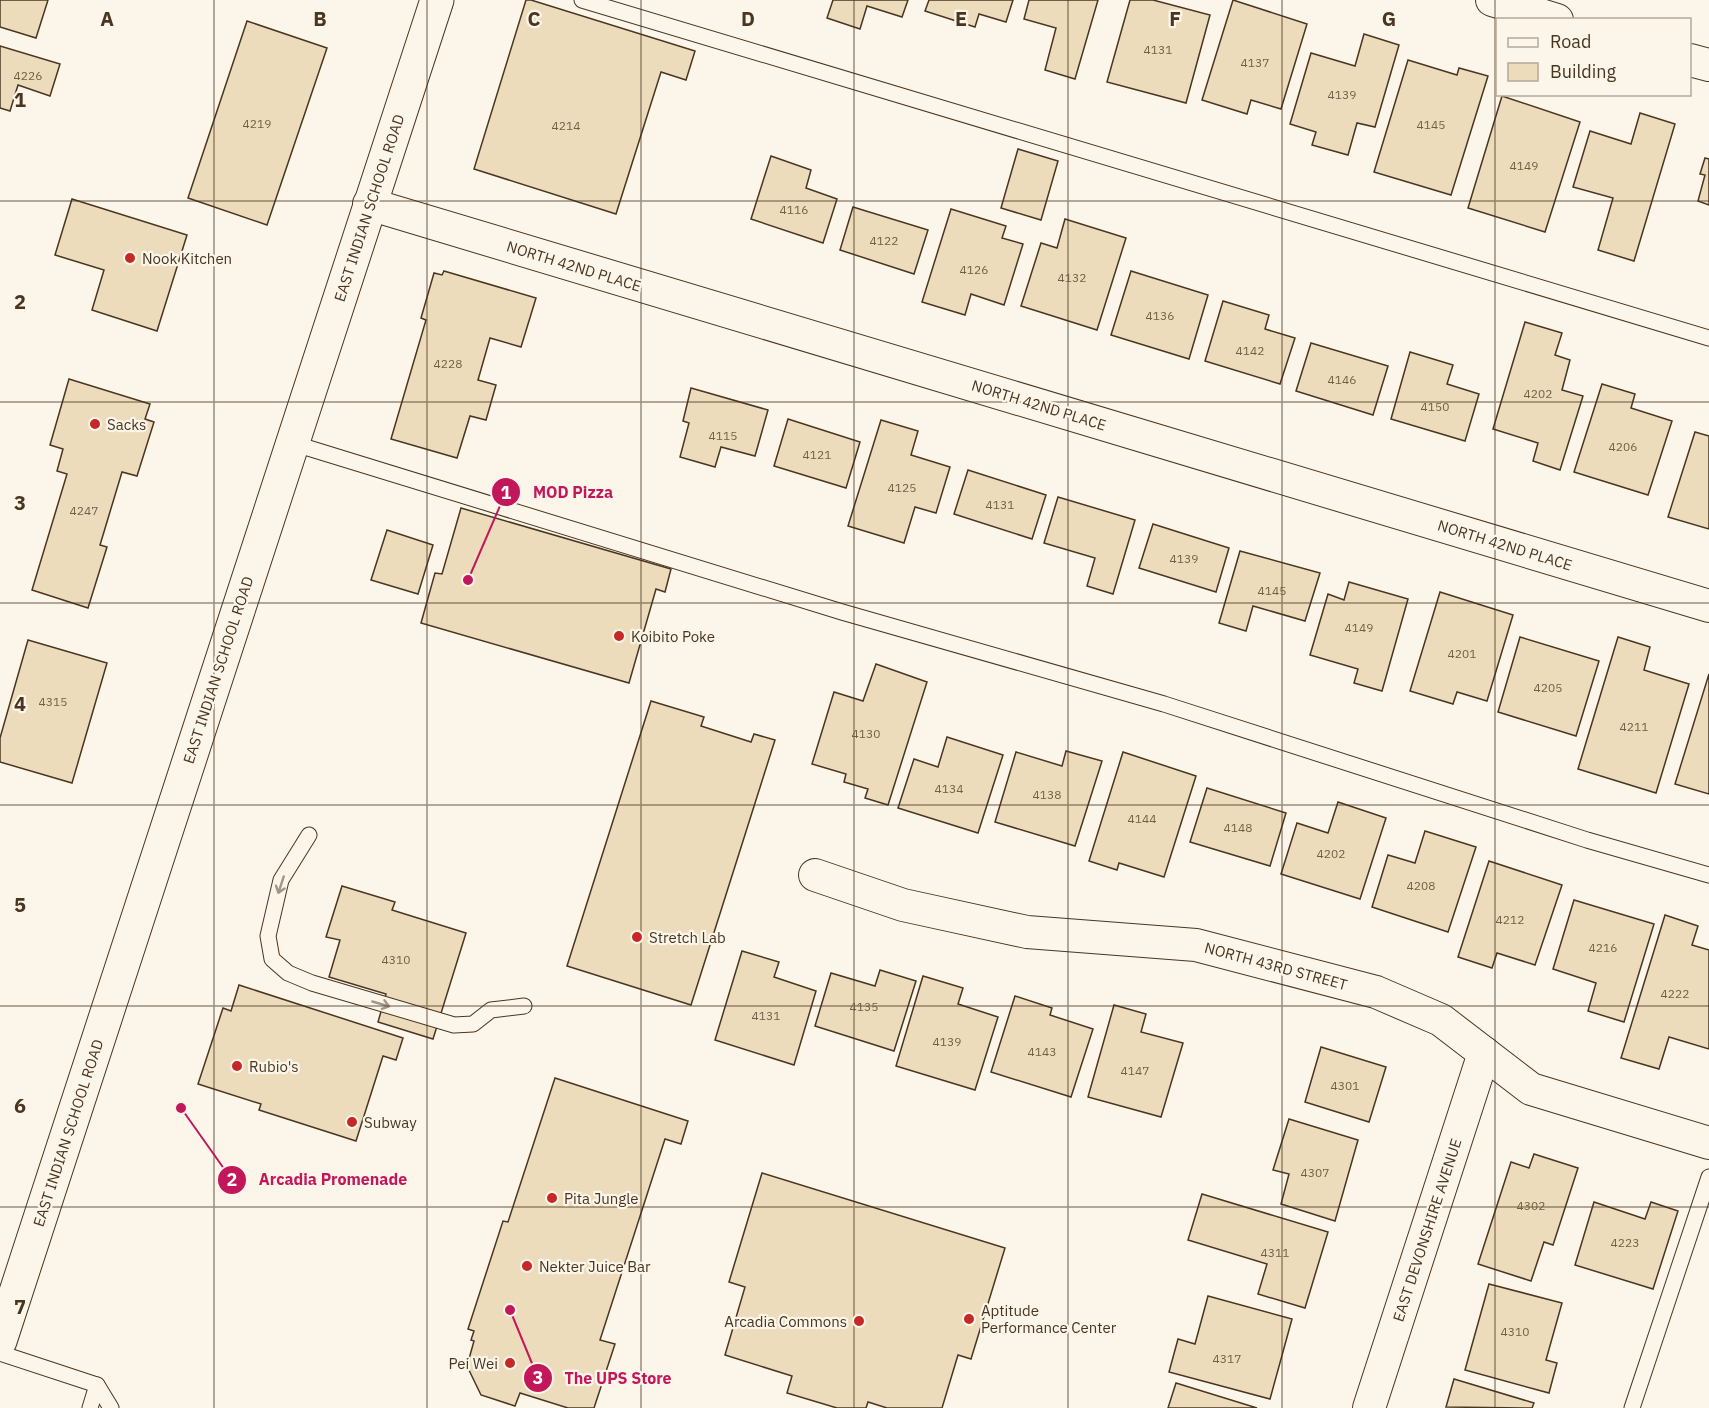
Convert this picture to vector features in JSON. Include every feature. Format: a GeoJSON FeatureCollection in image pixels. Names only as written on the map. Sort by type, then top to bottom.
{"type":"FeatureCollection","features":[{"type":"Feature","properties":{"kind":"main road","name":"EAST INDIAN SCHOOL ROAD"},"geometry":{"type":"LineString","coordinates":[[0,1341],[434,1]]}},
{"type":"Feature","properties":{"kind":"street"},"geometry":{"type":"LineString","coordinates":[[1492,0],[1550,18]]}},
{"type":"Feature","properties":{"kind":"street"},"geometry":{"type":"LineString","coordinates":[[1691,61],[1709,66]]}},
{"type":"Feature","properties":{"kind":"street","name":"NORTH 42ND PLACE"},"geometry":{"type":"LineString","coordinates":[[369,204],[1709,606]]}},
{"type":"Feature","properties":{"kind":"street","name":"NORTH 43RD STREET"},"geometry":{"type":"LineString","coordinates":[[814,875],[903,905],[1027,933],[1196,945],[1376,992],[1441,1020],[1531,1089],[1709,1143]]}},
{"type":"Feature","properties":{"kind":"street","name":"EAST DEVONSHIRE AVENUE"},"geometry":{"type":"LineString","coordinates":[[1369,1408],[1484,1053]]}},
{"type":"Feature","properties":{"kind":"lane"},"geometry":{"type":"LineString","coordinates":[[582,0],[1709,338]]}},
{"type":"Feature","properties":{"kind":"lane"},"geometry":{"type":"LineString","coordinates":[[292,443],[842,612],[1164,704],[1587,840],[1709,875]]}},
{"type":"Feature","properties":{"kind":"lane"},"geometry":{"type":"LineString","coordinates":[[309,835],[281,880],[268,936],[272,959],[288,973],[312,983],[454,1025],[473,1024],[491,1010],[524,1006]]}},
{"type":"Feature","properties":{"kind":"lane"},"geometry":{"type":"LineString","coordinates":[[1632,1408],[1709,1177]]}},
{"type":"Feature","properties":{"kind":"lane"},"geometry":{"type":"LineString","coordinates":[[0,1353],[97,1385],[111,1408]]}},
{"type":"Feature","properties":{"kind":"lane"},"geometry":{"type":"LineString","coordinates":[[90,1408],[97,1385]]}},
{"type":"Feature","properties":{"kind":"building"},"geometry":{"type":"Polygon","coordinates":[[[0,0],[48,0],[36,38],[0,27],[0,0]]]}},
{"type":"Feature","properties":{"kind":"building"},"geometry":{"type":"Polygon","coordinates":[[[526,0],[695,51],[686,80],[661,72],[616,214],[474,169],[526,0]]]}},
{"type":"Feature","properties":{"kind":"building"},"geometry":{"type":"Polygon","coordinates":[[[833,0],[908,0],[902,17],[867,6],[860,29],[827,18],[833,0]]]}},
{"type":"Feature","properties":{"kind":"building"},"geometry":{"type":"Polygon","coordinates":[[[929,0],[1013,0],[1006,22],[979,14],[975,27],[925,11],[929,0]]]}},
{"type":"Feature","properties":{"kind":"building"},"geometry":{"type":"Polygon","coordinates":[[[1029,0],[1098,0],[1075,79],[1045,70],[1056,28],[1024,19],[1029,0]]]}},
{"type":"Feature","properties":{"kind":"building"},"geometry":{"type":"Polygon","coordinates":[[[1130,0],[1153,0],[1210,15],[1186,103],[1107,82],[1130,0]]]}},
{"type":"Feature","properties":{"kind":"building"},"geometry":{"type":"Polygon","coordinates":[[[1233,0],[1307,24],[1281,109],[1251,100],[1247,114],[1202,100],[1233,0]]]}},
{"type":"Feature","properties":{"kind":"building"},"geometry":{"type":"Polygon","coordinates":[[[247,21],[327,48],[267,225],[188,198],[247,21]]]}},
{"type":"Feature","properties":{"kind":"building"},"geometry":{"type":"Polygon","coordinates":[[[1364,34],[1399,45],[1375,127],[1357,123],[1348,155],[1312,145],[1316,132],[1290,124],[1311,53],[1355,66],[1364,34]]]}},
{"type":"Feature","properties":{"kind":"building"},"geometry":{"type":"Polygon","coordinates":[[[0,46],[60,64],[50,96],[18,85],[10,111],[0,108],[0,46]]]}},
{"type":"Feature","properties":{"kind":"building"},"geometry":{"type":"Polygon","coordinates":[[[1408,60],[1457,75],[1459,68],[1488,76],[1451,195],[1374,172],[1408,60]]]}},
{"type":"Feature","properties":{"kind":"building"},"geometry":{"type":"Polygon","coordinates":[[[1502,96],[1580,122],[1545,232],[1468,208],[1502,96]]]}},
{"type":"Feature","properties":{"kind":"building"},"geometry":{"type":"Polygon","coordinates":[[[1640,113],[1675,124],[1634,261],[1598,250],[1613,198],[1573,187],[1590,131],[1631,144],[1640,113]]]}},
{"type":"Feature","properties":{"kind":"building"},"geometry":{"type":"Polygon","coordinates":[[[1018,149],[1058,161],[1041,220],[1001,208],[1018,149]]]}},
{"type":"Feature","properties":{"kind":"building"},"geometry":{"type":"Polygon","coordinates":[[[771,156],[811,170],[806,188],[837,199],[823,243],[751,219],[771,156]]]}},
{"type":"Feature","properties":{"kind":"building"},"geometry":{"type":"Polygon","coordinates":[[[1705,158],[1709,159],[1709,205],[1698,201],[1705,175],[1700,174],[1705,158]]]}},
{"type":"Feature","properties":{"kind":"building"},"geometry":{"type":"Polygon","coordinates":[[[72,199],[187,235],[157,331],[92,310],[104,270],[55,255],[72,199]]]}},
{"type":"Feature","properties":{"kind":"building"},"geometry":{"type":"Polygon","coordinates":[[[853,207],[928,230],[914,274],[840,250],[853,207]]]}},
{"type":"Feature","properties":{"kind":"building"},"geometry":{"type":"Polygon","coordinates":[[[951,209],[1006,226],[1002,238],[1023,244],[1004,305],[971,294],[965,315],[922,302],[951,209]]]}},
{"type":"Feature","properties":{"kind":"building"},"geometry":{"type":"Polygon","coordinates":[[[1065,219],[1126,238],[1097,330],[1021,306],[1041,243],[1057,248],[1065,219]]]}},
{"type":"Feature","properties":{"kind":"building"},"geometry":{"type":"Polygon","coordinates":[[[444,271],[536,298],[521,347],[490,338],[478,380],[496,385],[486,420],[470,416],[457,458],[391,439],[426,320],[421,318],[434,273],[442,275],[444,271]]]}},
{"type":"Feature","properties":{"kind":"building"},"geometry":{"type":"Polygon","coordinates":[[[1131,271],[1208,295],[1189,359],[1111,335],[1131,271]]]}},
{"type":"Feature","properties":{"kind":"building"},"geometry":{"type":"Polygon","coordinates":[[[1223,301],[1269,315],[1265,329],[1295,338],[1280,384],[1205,361],[1223,301]]]}},
{"type":"Feature","properties":{"kind":"building"},"geometry":{"type":"Polygon","coordinates":[[[1525,322],[1562,333],[1555,355],[1570,360],[1562,390],[1583,396],[1560,470],[1533,461],[1538,443],[1493,429],[1525,322]]]}},
{"type":"Feature","properties":{"kind":"building"},"geometry":{"type":"Polygon","coordinates":[[[1311,343],[1388,366],[1373,415],[1296,391],[1311,343]]]}},
{"type":"Feature","properties":{"kind":"building"},"geometry":{"type":"Polygon","coordinates":[[[1410,352],[1453,365],[1447,384],[1479,394],[1465,441],[1391,419],[1410,352]]]}},
{"type":"Feature","properties":{"kind":"building"},"geometry":{"type":"Polygon","coordinates":[[[69,379],[150,404],[145,419],[154,422],[137,476],[122,472],[100,545],[107,547],[88,608],[32,590],[67,474],[57,471],[63,449],[50,445],[69,379]]]}},
{"type":"Feature","properties":{"kind":"building"},"geometry":{"type":"Polygon","coordinates":[[[1602,384],[1635,394],[1631,408],[1672,421],[1648,495],[1574,472],[1602,384]]]}},
{"type":"Feature","properties":{"kind":"building"},"geometry":{"type":"Polygon","coordinates":[[[691,388],[768,410],[755,456],[721,447],[715,467],[680,457],[689,423],[683,421],[691,388]]]}},
{"type":"Feature","properties":{"kind":"building"},"geometry":{"type":"Polygon","coordinates":[[[788,419],[860,442],[846,488],[774,466],[788,419]]]}},
{"type":"Feature","properties":{"kind":"building"},"geometry":{"type":"Polygon","coordinates":[[[881,420],[918,431],[911,455],[950,467],[936,513],[915,507],[904,543],[848,526],[881,420]]]}},
{"type":"Feature","properties":{"kind":"building"},"geometry":{"type":"Polygon","coordinates":[[[1695,432],[1709,436],[1709,529],[1668,517],[1695,432]]]}},
{"type":"Feature","properties":{"kind":"building"},"geometry":{"type":"Polygon","coordinates":[[[968,470],[1046,495],[1032,539],[954,514],[968,470]]]}},
{"type":"Feature","properties":{"kind":"building"},"geometry":{"type":"Polygon","coordinates":[[[1058,497],[1135,520],[1113,594],[1087,586],[1095,558],[1044,543],[1058,497]]]}},
{"type":"Feature","properties":{"kind":"building"},"geometry":{"type":"Polygon","coordinates":[[[461,508],[671,569],[665,592],[656,589],[629,683],[421,623],[435,573],[442,574],[461,508]]]}},
{"type":"Feature","properties":{"kind":"building"},"geometry":{"type":"Polygon","coordinates":[[[1153,524],[1229,548],[1216,592],[1139,568],[1153,524]]]}},
{"type":"Feature","properties":{"kind":"building"},"geometry":{"type":"Polygon","coordinates":[[[387,530],[433,545],[418,594],[371,580],[387,530]]]}},
{"type":"Feature","properties":{"kind":"building"},"geometry":{"type":"Polygon","coordinates":[[[1240,551],[1320,573],[1305,621],[1253,606],[1246,631],[1219,623],[1240,551]]]}},
{"type":"Feature","properties":{"kind":"building"},"geometry":{"type":"Polygon","coordinates":[[[1349,582],[1408,599],[1382,691],[1354,683],[1358,669],[1310,655],[1328,594],[1344,600],[1349,582]]]}},
{"type":"Feature","properties":{"kind":"building"},"geometry":{"type":"Polygon","coordinates":[[[1440,592],[1513,615],[1487,701],[1457,692],[1453,704],[1410,691],[1440,592]]]}},
{"type":"Feature","properties":{"kind":"building"},"geometry":{"type":"Polygon","coordinates":[[[1520,637],[1599,661],[1576,736],[1498,712],[1520,637]]]}},
{"type":"Feature","properties":{"kind":"building"},"geometry":{"type":"Polygon","coordinates":[[[1618,637],[1650,647],[1644,670],[1689,684],[1656,793],[1578,769],[1618,637]]]}},
{"type":"Feature","properties":{"kind":"building"},"geometry":{"type":"Polygon","coordinates":[[[28,640],[107,663],[72,783],[0,762],[0,738],[28,640]]]}},
{"type":"Feature","properties":{"kind":"building"},"geometry":{"type":"Polygon","coordinates":[[[876,664],[927,682],[888,805],[865,798],[868,789],[844,782],[846,774],[812,764],[834,692],[863,701],[876,664]]]}},
{"type":"Feature","properties":{"kind":"building"},"geometry":{"type":"Polygon","coordinates":[[[1709,674],[1709,794],[1675,784],[1709,674]]]}},
{"type":"Feature","properties":{"kind":"building"},"geometry":{"type":"Polygon","coordinates":[[[651,701],[704,717],[701,726],[751,742],[754,734],[775,740],[691,1005],[567,966],[651,701]]]}},
{"type":"Feature","properties":{"kind":"building"},"geometry":{"type":"Polygon","coordinates":[[[947,737],[1003,755],[978,833],[898,808],[914,759],[938,767],[947,737]]]}},
{"type":"Feature","properties":{"kind":"building"},"geometry":{"type":"Polygon","coordinates":[[[1066,751],[1102,761],[1075,846],[995,822],[1016,752],[1062,766],[1066,751]]]}},
{"type":"Feature","properties":{"kind":"building"},"geometry":{"type":"Polygon","coordinates":[[[1123,752],[1196,776],[1164,877],[1119,863],[1117,870],[1089,861],[1123,752]]]}},
{"type":"Feature","properties":{"kind":"building"},"geometry":{"type":"Polygon","coordinates":[[[1207,788],[1286,813],[1270,866],[1190,842],[1207,788]]]}},
{"type":"Feature","properties":{"kind":"building"},"geometry":{"type":"Polygon","coordinates":[[[1338,802],[1386,818],[1360,899],[1281,874],[1297,823],[1328,833],[1338,802]]]}},
{"type":"Feature","properties":{"kind":"building"},"geometry":{"type":"Polygon","coordinates":[[[1425,831],[1476,847],[1448,932],[1372,907],[1388,855],[1415,863],[1425,831]]]}},
{"type":"Feature","properties":{"kind":"building"},"geometry":{"type":"Polygon","coordinates":[[[1489,861],[1562,885],[1535,965],[1497,953],[1492,968],[1458,957],[1489,861]]]}},
{"type":"Feature","properties":{"kind":"building"},"geometry":{"type":"Polygon","coordinates":[[[342,886],[395,902],[392,910],[466,933],[433,1039],[378,1022],[386,994],[329,977],[340,940],[326,937],[342,886]]]}},
{"type":"Feature","properties":{"kind":"building"},"geometry":{"type":"Polygon","coordinates":[[[1574,900],[1654,924],[1624,1022],[1588,1011],[1596,983],[1553,969],[1574,900]]]}},
{"type":"Feature","properties":{"kind":"building"},"geometry":{"type":"Polygon","coordinates":[[[1665,915],[1698,926],[1692,945],[1709,950],[1709,1049],[1669,1037],[1659,1069],[1621,1058],[1665,915]]]}},
{"type":"Feature","properties":{"kind":"building"},"geometry":{"type":"Polygon","coordinates":[[[742,951],[779,962],[774,977],[816,991],[794,1065],[715,1040],[742,951]]]}},
{"type":"Feature","properties":{"kind":"building"},"geometry":{"type":"Polygon","coordinates":[[[880,970],[916,981],[894,1051],[815,1026],[831,973],[875,986],[880,970]]]}},
{"type":"Feature","properties":{"kind":"building"},"geometry":{"type":"Polygon","coordinates":[[[923,976],[963,988],[958,1004],[998,1017],[975,1090],[896,1066],[923,976]]]}},
{"type":"Feature","properties":{"kind":"building"},"geometry":{"type":"Polygon","coordinates":[[[239,985],[403,1038],[396,1060],[383,1056],[356,1141],[259,1110],[261,1104],[198,1084],[223,1008],[231,1011],[239,985]]]}},
{"type":"Feature","properties":{"kind":"building"},"geometry":{"type":"Polygon","coordinates":[[[1015,996],[1052,1008],[1050,1015],[1093,1029],[1071,1097],[991,1072],[1015,996]]]}},
{"type":"Feature","properties":{"kind":"building"},"geometry":{"type":"Polygon","coordinates":[[[1114,1005],[1146,1014],[1141,1032],[1183,1043],[1161,1117],[1088,1097],[1114,1005]]]}},
{"type":"Feature","properties":{"kind":"building"},"geometry":{"type":"Polygon","coordinates":[[[1321,1047],[1386,1067],[1369,1122],[1305,1102],[1321,1047]]]}},
{"type":"Feature","properties":{"kind":"building"},"geometry":{"type":"Polygon","coordinates":[[[555,1078],[688,1121],[681,1144],[665,1139],[600,1340],[615,1344],[594,1408],[568,1408],[520,1393],[515,1406],[481,1395],[467,1366],[474,1341],[471,1340],[474,1331],[468,1329],[503,1221],[508,1222],[555,1078]]]}},
{"type":"Feature","properties":{"kind":"building"},"geometry":{"type":"Polygon","coordinates":[[[1289,1119],[1358,1140],[1335,1221],[1281,1204],[1289,1174],[1273,1170],[1289,1119]]]}},
{"type":"Feature","properties":{"kind":"building"},"geometry":{"type":"Polygon","coordinates":[[[1534,1154],[1578,1168],[1553,1245],[1544,1242],[1531,1281],[1478,1264],[1511,1162],[1529,1168],[1534,1154]]]}},
{"type":"Feature","properties":{"kind":"building","name":"Arcadia Commons"},"geometry":{"type":"Polygon","coordinates":[[[762,1173],[1005,1248],[971,1359],[958,1355],[942,1408],[887,1408],[868,1402],[866,1408],[837,1408],[787,1393],[792,1376],[725,1355],[745,1287],[729,1282],[762,1173]]]}},
{"type":"Feature","properties":{"kind":"building"},"geometry":{"type":"Polygon","coordinates":[[[1202,1194],[1328,1232],[1305,1308],[1258,1294],[1267,1264],[1188,1240],[1202,1194]]]}},
{"type":"Feature","properties":{"kind":"building"},"geometry":{"type":"Polygon","coordinates":[[[1594,1202],[1645,1219],[1651,1202],[1678,1211],[1653,1289],[1575,1265],[1594,1202]]]}},
{"type":"Feature","properties":{"kind":"building"},"geometry":{"type":"Polygon","coordinates":[[[1489,1284],[1562,1303],[1546,1360],[1557,1363],[1549,1393],[1465,1370],[1489,1284]]]}},
{"type":"Feature","properties":{"kind":"building"},"geometry":{"type":"Polygon","coordinates":[[[1208,1296],[1292,1319],[1270,1399],[1169,1372],[1178,1339],[1195,1344],[1208,1296]]]}},
{"type":"Feature","properties":{"kind":"building"},"geometry":{"type":"Polygon","coordinates":[[[1454,1379],[1534,1403],[1532,1408],[1446,1407],[1454,1379]]]}},
{"type":"Feature","properties":{"kind":"building"},"geometry":{"type":"Polygon","coordinates":[[[1176,1383],[1257,1408],[1168,1408],[1176,1383]]]}},
{"type":"Feature","properties":{"kind":"place","name":"Nook Kitchen"},"geometry":{"type":"Point","coordinates":[130,258]}},
{"type":"Feature","properties":{"kind":"place","name":"Sacks"},"geometry":{"type":"Point","coordinates":[95,424]}},
{"type":"Feature","properties":{"kind":"place","name":"MOD Pizza"},"geometry":{"type":"Point","coordinates":[468,580]}},
{"type":"Feature","properties":{"kind":"place","name":"Koibito Poke"},"geometry":{"type":"Point","coordinates":[619,636]}},
{"type":"Feature","properties":{"kind":"place","name":"Stretch Lab"},"geometry":{"type":"Point","coordinates":[637,937]}},
{"type":"Feature","properties":{"kind":"place","name":"Rubio's"},"geometry":{"type":"Point","coordinates":[237,1066]}},
{"type":"Feature","properties":{"kind":"place","name":"Arcadia Promenade"},"geometry":{"type":"Point","coordinates":[181,1108]}},
{"type":"Feature","properties":{"kind":"place","name":"Subway"},"geometry":{"type":"Point","coordinates":[352,1122]}},
{"type":"Feature","properties":{"kind":"place","name":"Pita Jungle"},"geometry":{"type":"Point","coordinates":[552,1198]}},
{"type":"Feature","properties":{"kind":"place","name":"Nekter Juice Bar"},"geometry":{"type":"Point","coordinates":[527,1266]}},
{"type":"Feature","properties":{"kind":"place","name":"The UPS Store"},"geometry":{"type":"Point","coordinates":[510,1310]}},
{"type":"Feature","properties":{"kind":"place","name":"Aptitude Performance Center"},"geometry":{"type":"Point","coordinates":[969,1319]}},
{"type":"Feature","properties":{"kind":"place","name":"Arcadia Commons"},"geometry":{"type":"Point","coordinates":[859,1321]}},
{"type":"Feature","properties":{"kind":"place","name":"Pei Wei"},"geometry":{"type":"Point","coordinates":[510,1363]}}]}
